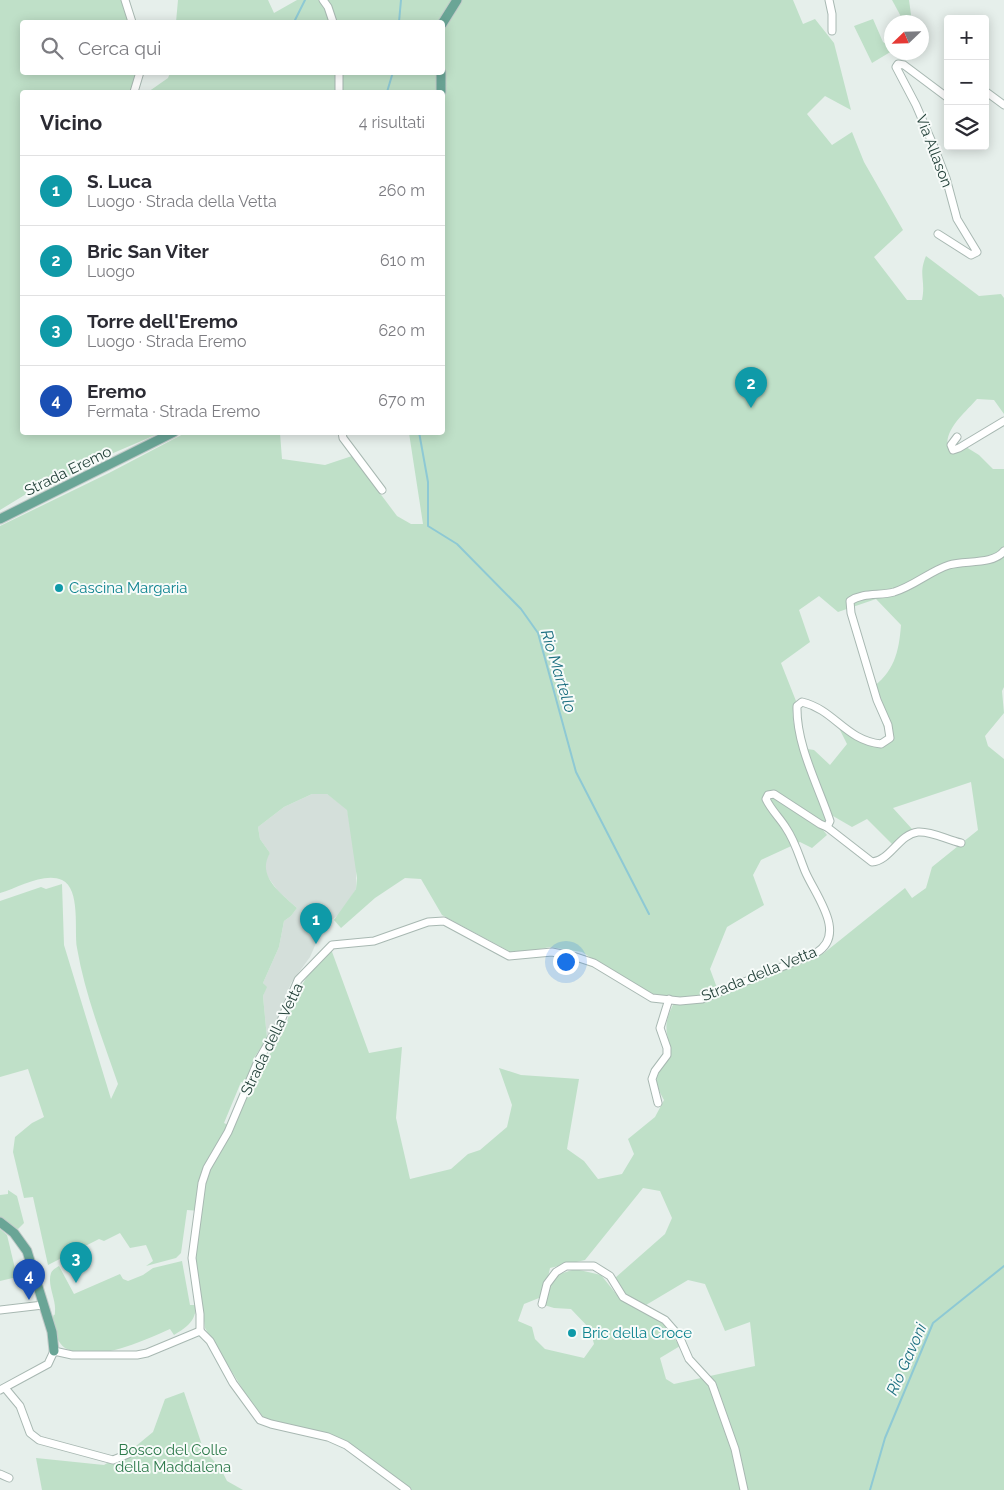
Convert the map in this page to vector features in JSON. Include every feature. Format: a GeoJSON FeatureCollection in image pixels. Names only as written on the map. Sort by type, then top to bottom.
{"type":"FeatureCollection","features":[{"type":"Feature","properties":{"kind":"main road"},"geometry":{"type":"LineString","coordinates":[[444,20],[457,0]]}},
{"type":"Feature","properties":{"kind":"main road"},"geometry":{"type":"LineString","coordinates":[[441,75],[441,90]]}},
{"type":"Feature","properties":{"kind":"main road","name":"Strada Eremo"},"geometry":{"type":"LineString","coordinates":[[0,519],[168,435]]}},
{"type":"Feature","properties":{"kind":"main road"},"geometry":{"type":"LineString","coordinates":[[0,1222],[14,1233],[27,1251],[52,1332],[54,1351]]}},
{"type":"Feature","properties":{"kind":"street"},"geometry":{"type":"LineString","coordinates":[[125,0],[131,20]]}},
{"type":"Feature","properties":{"kind":"street"},"geometry":{"type":"LineString","coordinates":[[323,0],[328,7],[332,20]]}},
{"type":"Feature","properties":{"kind":"street"},"geometry":{"type":"LineString","coordinates":[[829,0],[832,14],[832,31]]}},
{"type":"Feature","properties":{"kind":"street","name":"Via Allason"},"geometry":{"type":"LineString","coordinates":[[938,234],[971,255],[977,252],[957,219],[946,178],[934,147],[896,67],[898,64],[904,65],[944,95]]}},
{"type":"Feature","properties":{"kind":"street"},"geometry":{"type":"LineString","coordinates":[[135,90],[139,75]]}},
{"type":"Feature","properties":{"kind":"street"},"geometry":{"type":"LineString","coordinates":[[339,75],[339,90]]}},
{"type":"Feature","properties":{"kind":"street"},"geometry":{"type":"LineString","coordinates":[[989,94],[1004,104]]}},
{"type":"Feature","properties":{"kind":"street"},"geometry":{"type":"LineString","coordinates":[[957,437],[951,445],[953,450],[960,448],[1004,421]]}},
{"type":"Feature","properties":{"kind":"street"},"geometry":{"type":"LineString","coordinates":[[342,435],[382,490]]}},
{"type":"Feature","properties":{"kind":"street"},"geometry":{"type":"LineString","coordinates":[[827,827],[830,821],[804,749],[796,716],[797,706],[802,702],[815,705],[850,733],[866,742],[881,744],[890,738],[888,725],[877,700],[851,613],[850,601],[858,595],[892,592],[909,587],[949,565],[997,557],[1003,553]]}},
{"type":"Feature","properties":{"kind":"street","name":"Strada della Vetta"},"geometry":{"type":"LineString","coordinates":[[200,1331],[200,1314],[192,1258],[202,1183],[207,1168],[228,1132],[258,1061],[280,1023],[298,980],[329,947],[336,944],[374,941],[428,922],[444,921],[509,956],[552,952],[584,959],[650,997],[702,999],[825,948],[829,939],[826,910],[805,872],[787,828],[768,804],[766,799],[768,795],[777,796],[827,827],[872,862],[882,858],[906,837],[916,832],[930,833],[961,843]]}},
{"type":"Feature","properties":{"kind":"street"},"geometry":{"type":"LineString","coordinates":[[658,1103],[652,1079],[655,1071],[667,1055],[668,1048],[660,1028],[669,999]]}},
{"type":"Feature","properties":{"kind":"street"},"geometry":{"type":"LineString","coordinates":[[542,1304],[549,1280],[556,1272],[566,1266],[594,1266],[610,1276],[623,1298],[665,1320],[679,1336],[689,1359],[709,1380],[715,1390],[739,1462],[744,1490]]}},
{"type":"Feature","properties":{"kind":"street"},"geometry":{"type":"LineString","coordinates":[[0,1310],[43,1305]]}},
{"type":"Feature","properties":{"kind":"street"},"geometry":{"type":"LineString","coordinates":[[128,1454],[113,1460],[39,1440],[30,1433],[20,1406],[2,1389],[48,1364],[54,1351],[72,1355],[137,1355],[147,1353],[200,1331],[210,1341],[233,1383],[260,1420],[328,1437],[346,1445],[407,1490]]}},
{"type":"Feature","properties":{"kind":"street"},"geometry":{"type":"LineString","coordinates":[[0,1474],[9,1478]]}},
{"type":"Feature","properties":{"kind":"shaded area"},"geometry":{"type":"Polygon","coordinates":[[[312,794],[327,794],[347,809],[356,860],[356,889],[340,914],[324,925],[310,957],[291,983],[279,1015],[267,1038],[263,996],[266,987],[263,983],[279,947],[284,921],[297,908],[278,891],[265,873],[265,860],[270,853],[260,839],[258,827],[284,807],[312,794]]]}},
{"type":"Feature","properties":{"kind":"green space"},"geometry":{"type":"Polygon","coordinates":[[[0,0],[121,0],[128,20],[20,20],[20,75],[136,75],[132,90],[20,90],[20,435],[155,435],[97,460],[60,481],[36,488],[0,510],[0,0]]]}},
{"type":"Feature","properties":{"kind":"green space"},"geometry":{"type":"Polygon","coordinates":[[[178,0],[268,0],[274,13],[297,0],[793,0],[803,24],[815,19],[834,43],[851,110],[825,96],[807,114],[832,145],[852,132],[864,162],[903,230],[874,257],[907,300],[922,300],[922,273],[926,256],[979,296],[1001,294],[1004,298],[1004,414],[994,400],[977,399],[955,423],[948,438],[948,445],[950,452],[957,452],[966,447],[979,455],[993,469],[1004,469],[1004,687],[1002,691],[1004,713],[985,736],[988,746],[1004,759],[1004,1490],[408,1490],[335,1436],[266,1420],[250,1401],[205,1328],[195,1257],[200,1211],[187,1210],[181,1253],[176,1258],[146,1266],[153,1261],[146,1245],[130,1248],[120,1233],[104,1241],[99,1239],[48,1265],[33,1197],[24,1198],[13,1152],[15,1137],[32,1123],[44,1117],[28,1069],[0,1077],[0,901],[41,887],[46,889],[62,884],[64,945],[111,1099],[118,1084],[80,966],[76,941],[76,911],[72,892],[68,885],[62,880],[47,878],[0,893],[0,526],[109,473],[181,435],[280,435],[282,459],[325,465],[352,456],[397,516],[411,524],[423,524],[409,435],[445,435],[445,90],[151,90],[168,78],[169,75],[445,75],[445,20],[176,20],[178,0]],[[819,596],[799,610],[810,642],[781,663],[796,701],[793,718],[801,748],[814,750],[830,765],[847,744],[831,712],[865,737],[879,741],[887,736],[870,689],[885,676],[894,661],[899,644],[901,625],[876,599],[838,612],[819,596]],[[971,782],[893,808],[912,829],[893,845],[867,819],[852,827],[833,816],[820,826],[827,835],[812,848],[800,842],[761,860],[753,875],[764,905],[727,927],[710,969],[720,996],[750,981],[824,953],[905,888],[912,898],[926,888],[932,867],[978,830],[971,782]],[[312,794],[284,807],[258,827],[260,839],[270,853],[266,861],[268,877],[272,884],[297,908],[284,921],[279,947],[263,983],[267,987],[263,996],[267,1038],[254,1058],[246,1084],[241,1082],[224,1123],[234,1128],[251,1085],[284,1031],[294,999],[309,973],[331,949],[369,1053],[402,1047],[396,1118],[410,1179],[451,1169],[468,1154],[480,1150],[507,1127],[512,1105],[499,1068],[521,1075],[579,1079],[567,1149],[584,1161],[598,1179],[622,1174],[634,1154],[628,1139],[655,1117],[664,1100],[658,1086],[657,1076],[671,1056],[667,1024],[674,1003],[651,996],[582,952],[550,947],[514,954],[442,915],[421,879],[405,878],[375,898],[341,928],[334,920],[356,889],[357,878],[347,810],[327,794],[312,794]],[[643,1188],[585,1260],[550,1268],[544,1296],[524,1304],[518,1321],[532,1327],[535,1339],[545,1349],[584,1358],[594,1344],[590,1329],[571,1309],[554,1308],[544,1305],[551,1283],[557,1275],[575,1269],[601,1275],[621,1300],[647,1308],[665,1326],[680,1346],[660,1358],[666,1379],[674,1384],[755,1366],[750,1322],[725,1331],[705,1284],[688,1280],[646,1305],[625,1296],[615,1278],[665,1234],[672,1218],[660,1191],[643,1188]]]}},
{"type":"Feature","properties":{"kind":"green space"},"geometry":{"type":"Polygon","coordinates":[[[892,0],[909,0],[911,15],[900,15],[892,0]]]}},
{"type":"Feature","properties":{"kind":"green space"},"geometry":{"type":"Polygon","coordinates":[[[873,19],[884,43],[884,56],[872,63],[854,26],[873,19]]]}},
{"type":"Feature","properties":{"kind":"green space"},"geometry":{"type":"Polygon","coordinates":[[[8,1190],[17,1196],[24,1223],[18,1229],[11,1227],[0,1219],[0,1195],[8,1194],[8,1190]]]}},
{"type":"Feature","properties":{"kind":"green space"},"geometry":{"type":"Polygon","coordinates":[[[0,1229],[7,1235],[17,1277],[0,1281],[0,1229]]]}},
{"type":"Feature","properties":{"kind":"green space"},"geometry":{"type":"Polygon","coordinates":[[[182,1261],[190,1305],[196,1305],[196,1311],[187,1326],[179,1332],[174,1335],[170,1329],[119,1349],[92,1353],[79,1353],[67,1349],[58,1340],[53,1326],[55,1306],[50,1278],[53,1270],[59,1266],[74,1294],[120,1274],[123,1279],[128,1281],[143,1275],[153,1268],[182,1261]]]}},
{"type":"Feature","properties":{"kind":"green space","name":"Bosco del Colle della Maddalena"},"geometry":{"type":"Polygon","coordinates":[[[184,1392],[204,1451],[220,1467],[227,1481],[243,1490],[42,1490],[36,1458],[104,1465],[136,1446],[153,1432],[165,1399],[184,1392]]]}},
{"type":"Feature","properties":{"kind":"waterway"},"geometry":{"type":"LineString","coordinates":[[295,20],[305,0]]}},
{"type":"Feature","properties":{"kind":"waterway","name":"Rio Martello"},"geometry":{"type":"LineString","coordinates":[[399,20],[401,0]]}},
{"type":"Feature","properties":{"kind":"waterway","name":"Rio Martello"},"geometry":{"type":"LineString","coordinates":[[388,90],[392,75]]}},
{"type":"Feature","properties":{"kind":"waterway","name":"Rio Martello"},"geometry":{"type":"LineString","coordinates":[[420,435],[428,482],[428,526],[457,544],[521,609],[538,633],[576,772],[649,914]]}},
{"type":"Feature","properties":{"kind":"waterway","name":"Rio Gavoni"},"geometry":{"type":"LineString","coordinates":[[870,1490],[885,1438],[933,1323],[1004,1266]]}},
{"type":"Feature","properties":{"kind":"place","name":"Bric San Viter"},"geometry":{"type":"Point","coordinates":[751,408]}},
{"type":"Feature","properties":{"kind":"place","name":"Cascina Margaria"},"geometry":{"type":"Point","coordinates":[59,588]}},
{"type":"Feature","properties":{"kind":"place","name":"S. Luca"},"geometry":{"type":"Point","coordinates":[316,944]}},
{"type":"Feature","properties":{"kind":"place","name":"Torre dell'Eremo"},"geometry":{"type":"Point","coordinates":[76,1283]}},
{"type":"Feature","properties":{"kind":"place","name":"Eremo"},"geometry":{"type":"Point","coordinates":[29,1300]}},
{"type":"Feature","properties":{"kind":"place","name":"Bric della Croce"},"geometry":{"type":"Point","coordinates":[572,1333]}}]}
